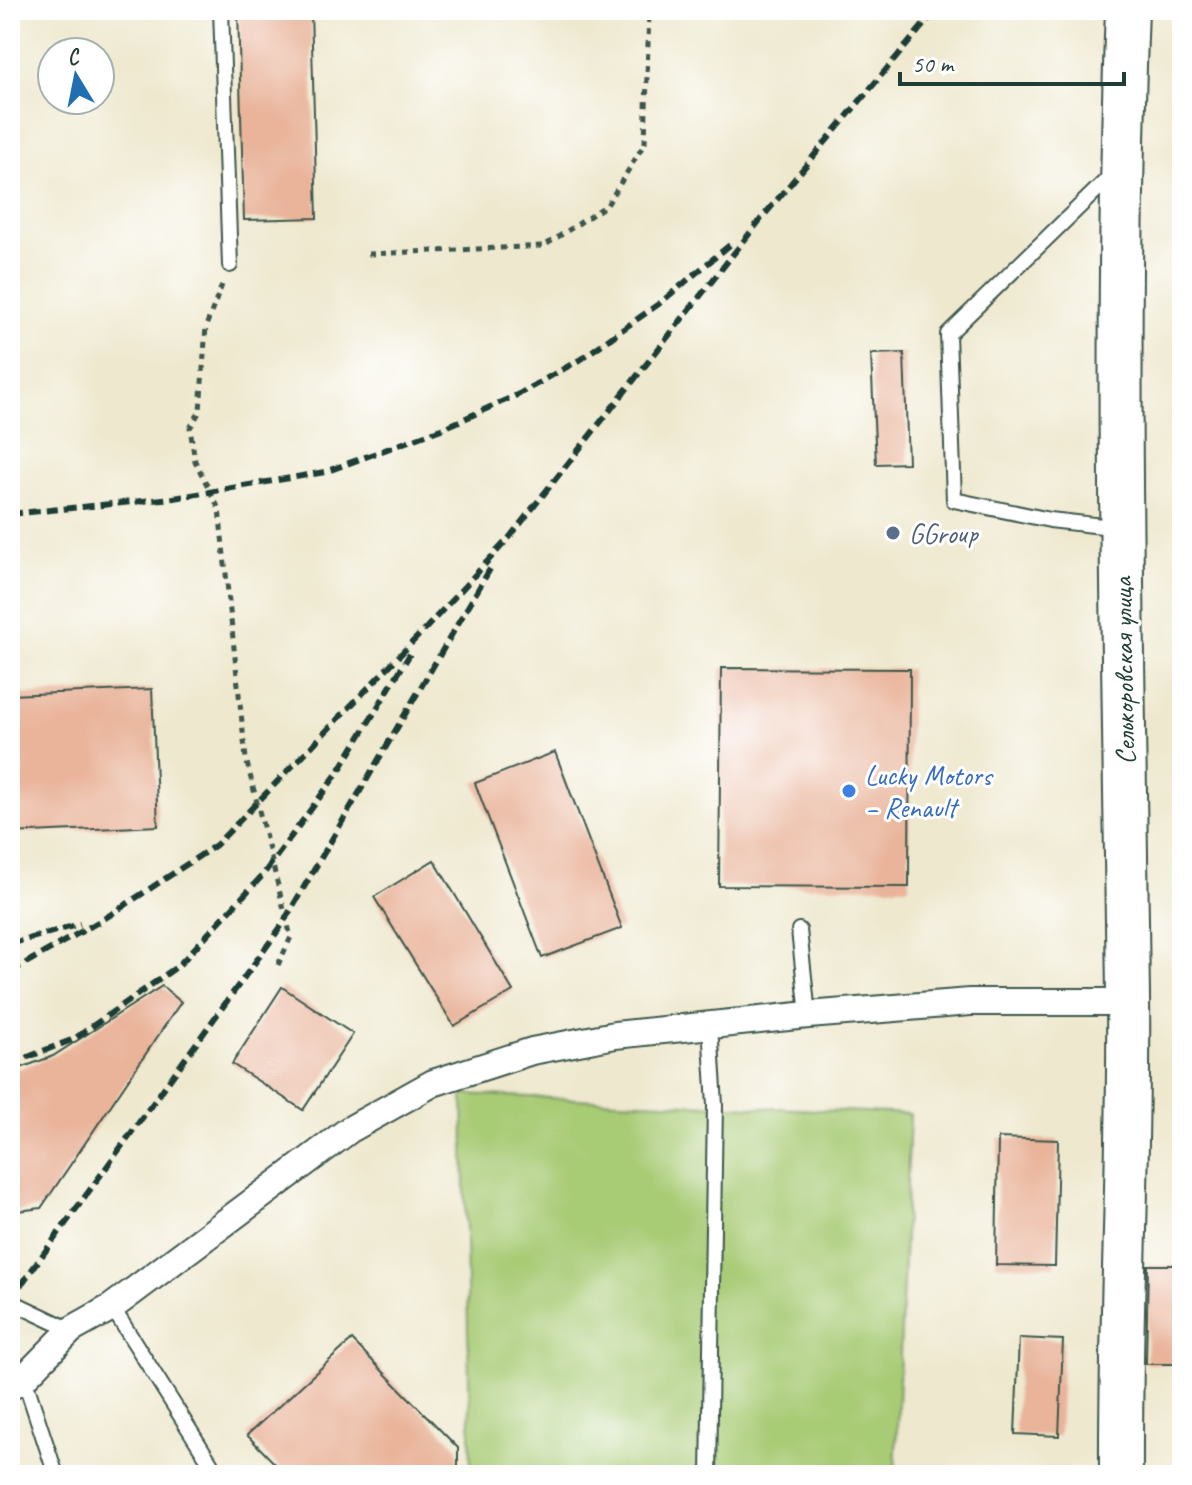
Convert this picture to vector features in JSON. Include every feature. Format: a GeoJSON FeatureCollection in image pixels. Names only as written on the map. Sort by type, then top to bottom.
{"type":"FeatureCollection","features":[{"type":"Feature","properties":{"kind":"main road","name":"Селькоровская улица"},"geometry":{"type":"LineString","coordinates":[[1121,1475],[1120,1332],[1128,1002],[1121,528],[1121,166],[1127,10]]}},
{"type":"Feature","properties":{"kind":"street"},"geometry":{"type":"LineString","coordinates":[[17,1382],[71,1330],[112,1307],[349,1130],[433,1083],[532,1051],[615,1035],[970,1002],[1128,1002]]}},
{"type":"Feature","properties":{"kind":"lane"},"geometry":{"type":"LineString","coordinates":[[221,10],[230,265]]}},
{"type":"Feature","properties":{"kind":"lane"},"geometry":{"type":"LineString","coordinates":[[1121,166],[948,334],[954,500],[1050,520],[1121,528]]}},
{"type":"Feature","properties":{"kind":"lane"},"geometry":{"type":"LineString","coordinates":[[799,930],[808,1015]]}},
{"type":"Feature","properties":{"kind":"lane"},"geometry":{"type":"LineString","coordinates":[[709,1475],[715,1105],[710,1026]]}},
{"type":"Feature","properties":{"kind":"lane"},"geometry":{"type":"LineString","coordinates":[[10,1301],[71,1330]]}},
{"type":"Feature","properties":{"kind":"lane"},"geometry":{"type":"LineString","coordinates":[[112,1307],[218,1475]]}},
{"type":"Feature","properties":{"kind":"lane"},"geometry":{"type":"LineString","coordinates":[[17,1382],[56,1475]]}},
{"type":"Feature","properties":{"kind":"path"},"geometry":{"type":"LineString","coordinates":[[368,254],[544,246],[607,205],[645,143],[649,10]]}},
{"type":"Feature","properties":{"kind":"path"},"geometry":{"type":"LineString","coordinates":[[1045,10],[1051,14]]}},
{"type":"Feature","properties":{"kind":"path"},"geometry":{"type":"LineString","coordinates":[[230,265],[206,326],[200,411],[190,428],[195,461],[219,509],[246,759],[291,937],[278,965]]}},
{"type":"Feature","properties":{"kind":"green space"},"geometry":{"type":"Polygon","coordinates":[[[463,1094],[910,1114],[895,1475],[471,1475],[463,1094]]]}},
{"type":"Feature","properties":{"kind":"building"},"geometry":{"type":"Polygon","coordinates":[[[238,10],[311,10],[317,218],[244,220],[238,10]]]}},
{"type":"Feature","properties":{"kind":"building"},"geometry":{"type":"Polygon","coordinates":[[[904,353],[908,463],[876,464],[871,354],[904,353]]]}},
{"type":"Feature","properties":{"kind":"building"},"geometry":{"type":"Polygon","coordinates":[[[721,668],[910,669],[909,887],[719,886],[721,668]]]}},
{"type":"Feature","properties":{"kind":"building"},"geometry":{"type":"Polygon","coordinates":[[[152,689],[158,826],[10,833],[10,695],[152,689]]]}},
{"type":"Feature","properties":{"kind":"building"},"geometry":{"type":"Polygon","coordinates":[[[555,752],[622,928],[542,958],[475,783],[555,752]]]}},
{"type":"Feature","properties":{"kind":"building"},"geometry":{"type":"Polygon","coordinates":[[[434,860],[513,991],[454,1026],[374,897],[434,860]]]}},
{"type":"Feature","properties":{"kind":"building"},"geometry":{"type":"Polygon","coordinates":[[[162,986],[181,1002],[41,1208],[10,1212],[10,1072],[53,1056],[162,986]]]}},
{"type":"Feature","properties":{"kind":"building"},"geometry":{"type":"Polygon","coordinates":[[[282,987],[353,1034],[303,1110],[232,1064],[282,987]]]}},
{"type":"Feature","properties":{"kind":"building"},"geometry":{"type":"Polygon","coordinates":[[[998,1138],[1058,1140],[1055,1266],[996,1265],[998,1138]]]}},
{"type":"Feature","properties":{"kind":"building"},"geometry":{"type":"Polygon","coordinates":[[[1148,1265],[1179,1265],[1181,1364],[1146,1364],[1148,1265]]]}},
{"type":"Feature","properties":{"kind":"building"},"geometry":{"type":"Polygon","coordinates":[[[1019,1338],[1063,1340],[1059,1436],[1015,1434],[1019,1338]]]}},
{"type":"Feature","properties":{"kind":"building"},"geometry":{"type":"Polygon","coordinates":[[[352,1340],[458,1448],[458,1475],[286,1475],[247,1435],[352,1340]]]}},
{"type":"Feature","properties":{"kind":"railway"},"geometry":{"type":"LineString","coordinates":[[10,972],[107,917],[216,845],[427,627],[509,538],[761,219],[936,10]]}},
{"type":"Feature","properties":{"kind":"railway"},"geometry":{"type":"LineString","coordinates":[[10,514],[174,498],[325,472],[444,428],[519,394],[581,359],[660,303],[731,244]]}},
{"type":"Feature","properties":{"kind":"railway"},"geometry":{"type":"LineString","coordinates":[[10,1300],[280,928],[490,569]]}},
{"type":"Feature","properties":{"kind":"railway"},"geometry":{"type":"LineString","coordinates":[[10,1064],[74,1039],[178,966],[262,876],[339,771],[410,654]]}},
{"type":"Feature","properties":{"kind":"railway"},"geometry":{"type":"LineString","coordinates":[[10,944],[80,924]]}},
{"type":"Feature","properties":{"kind":"place","name":"GGroup"},"geometry":{"type":"Point","coordinates":[893,533]}},
{"type":"Feature","properties":{"kind":"place","name":"Lucky Motors – Renault"},"geometry":{"type":"Point","coordinates":[849,791]}}]}
